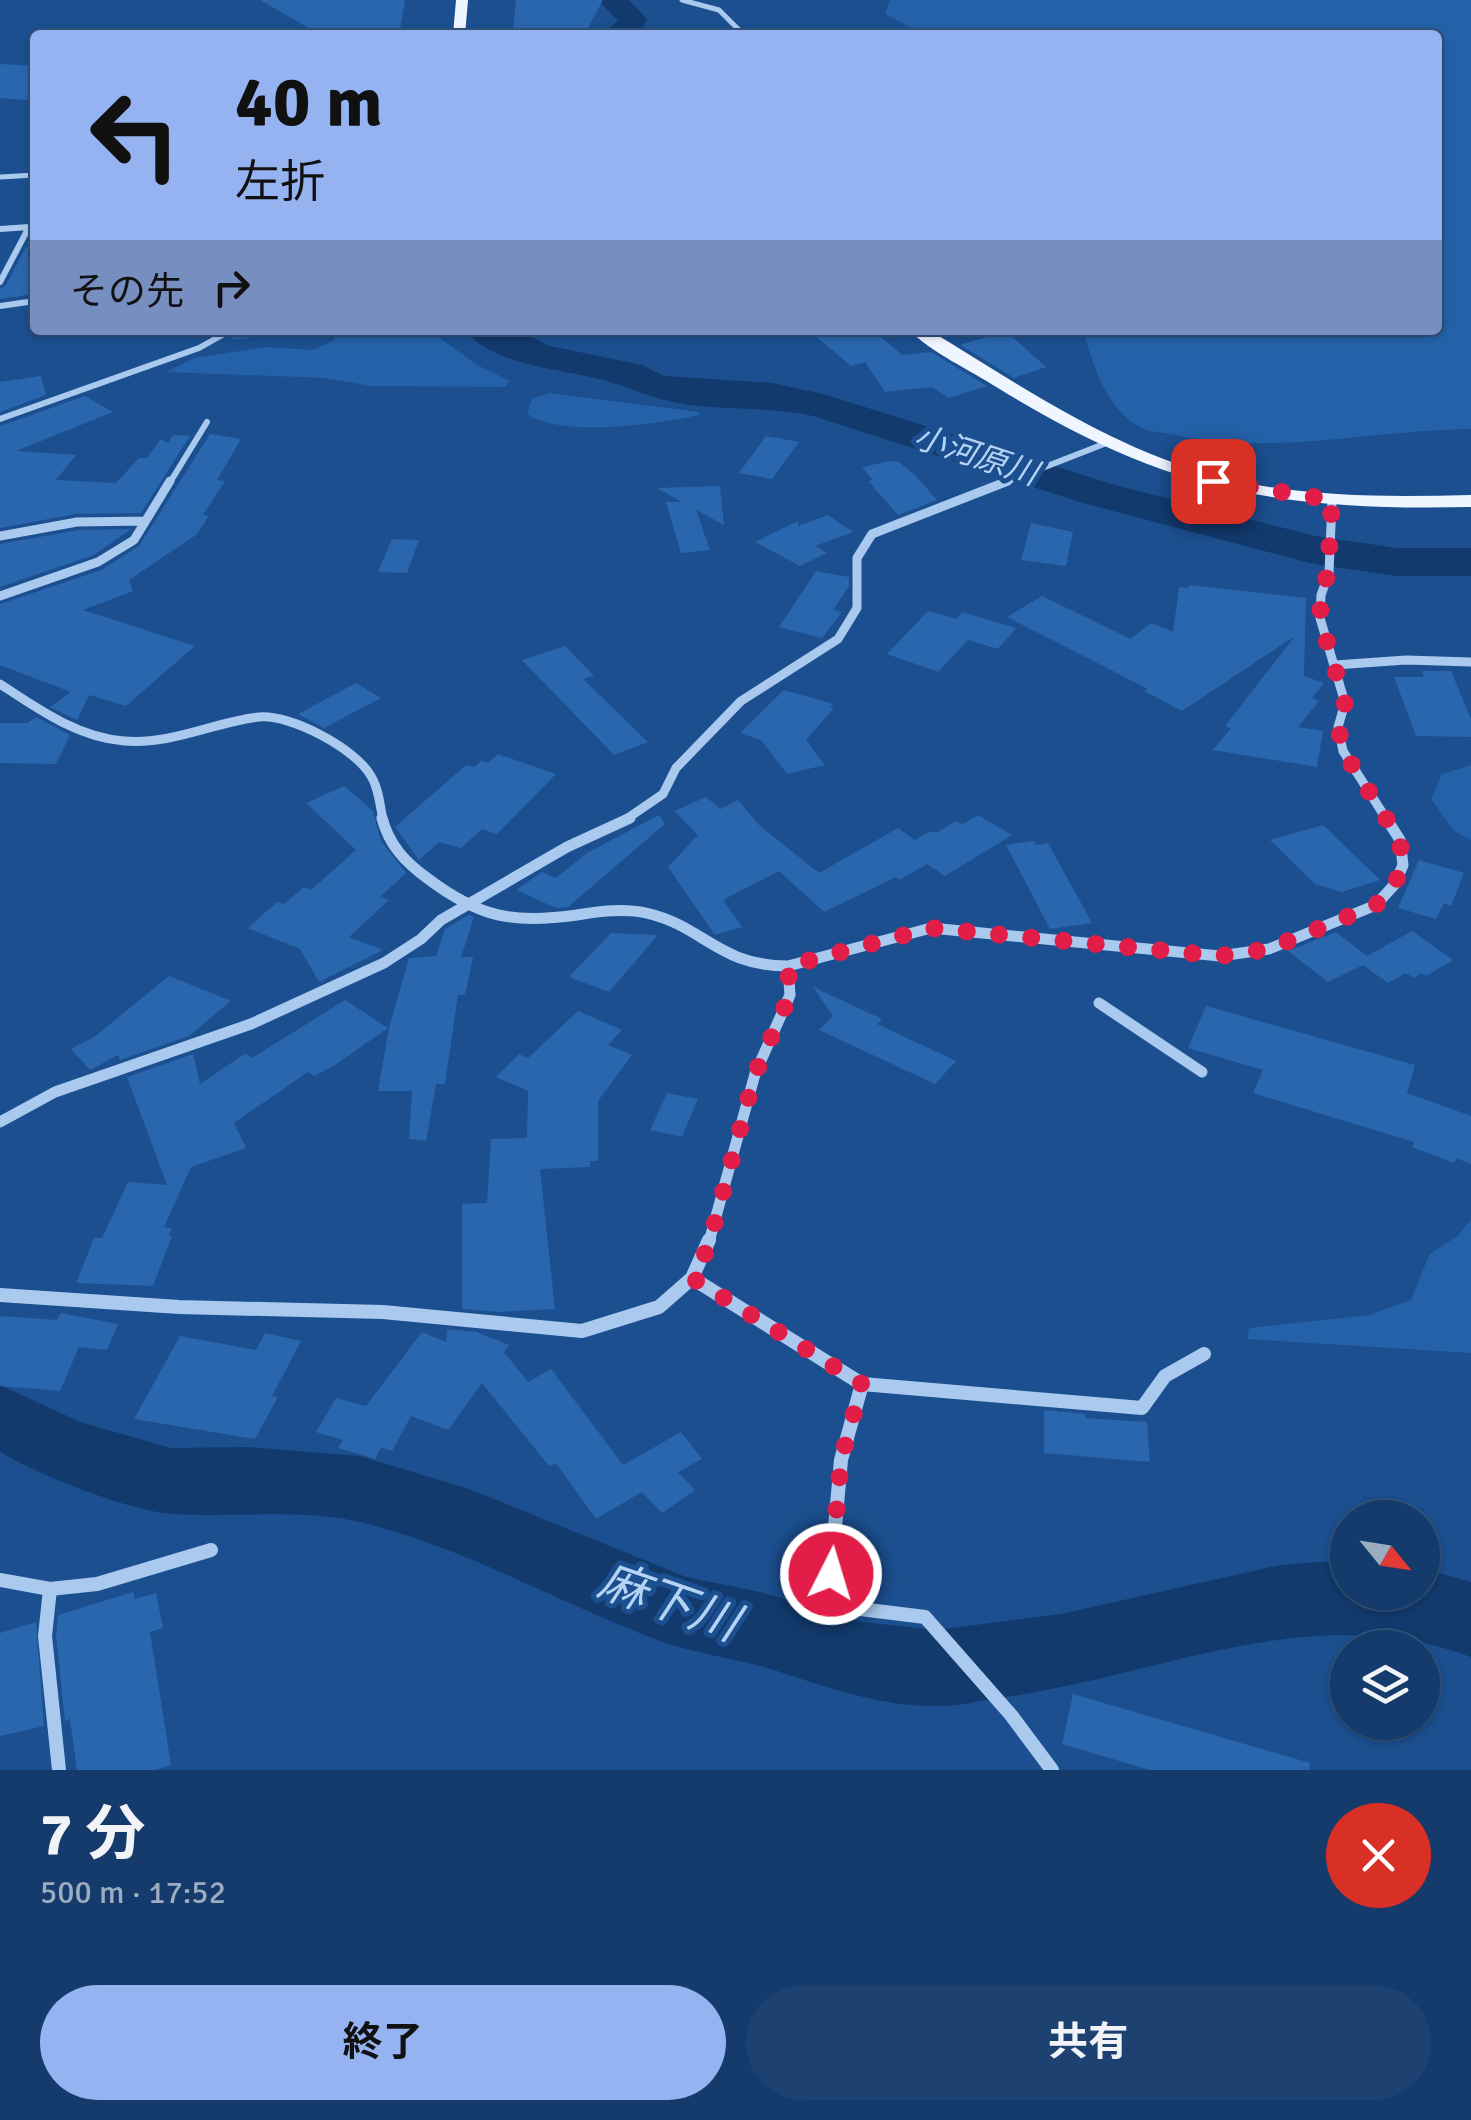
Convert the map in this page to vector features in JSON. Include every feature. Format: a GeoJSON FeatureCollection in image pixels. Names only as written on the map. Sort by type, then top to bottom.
{"type":"FeatureCollection","features":[{"type":"Feature","properties":{"kind":"main road"},"geometry":{"type":"LineString","coordinates":[[459,30],[462,0]]}},
{"type":"Feature","properties":{"kind":"main road"},"geometry":{"type":"LineString","coordinates":[[926,335],[1109,442],[1172,469],[1213,481],[1332,500],[1471,501]]}},
{"type":"Feature","properties":{"kind":"street"},"geometry":{"type":"LineString","coordinates":[[682,0],[719,10],[739,30]]}},
{"type":"Feature","properties":{"kind":"street"},"geometry":{"type":"LineString","coordinates":[[0,177],[30,175]]}},
{"type":"Feature","properties":{"kind":"street"},"geometry":{"type":"LineString","coordinates":[[0,229],[29,228],[0,282]]}},
{"type":"Feature","properties":{"kind":"street"},"geometry":{"type":"LineString","coordinates":[[0,306],[30,301]]}},
{"type":"Feature","properties":{"kind":"street"},"geometry":{"type":"LineString","coordinates":[[0,419],[186,354],[222,335]]}},
{"type":"Feature","properties":{"kind":"street"},"geometry":{"type":"LineString","coordinates":[[0,596],[120,552],[134,540],[207,422]]}},
{"type":"Feature","properties":{"kind":"street"},"geometry":{"type":"LineString","coordinates":[[0,1122],[55,1092],[251,1024],[352,980],[384,964],[466,905],[567,846],[630,818],[663,794],[684,758],[741,700],[850,628],[861,596],[854,556],[872,534],[1109,442]]}},
{"type":"Feature","properties":{"kind":"street"},"geometry":{"type":"LineString","coordinates":[[0,684],[38,712],[98,739],[122,744],[204,733],[260,717],[276,717],[303,728],[362,764],[372,776],[383,831],[397,852],[466,905],[505,921],[629,911],[656,915],[742,962],[788,966],[931,928],[1220,956],[1269,949],[1376,905],[1395,884],[1402,866],[1400,840],[1343,751],[1338,726],[1345,703],[1320,618],[1321,595],[1328,573],[1332,500]]}},
{"type":"Feature","properties":{"kind":"street"},"geometry":{"type":"LineString","coordinates":[[0,536],[78,522],[145,521]]}},
{"type":"Feature","properties":{"kind":"street"},"geometry":{"type":"LineString","coordinates":[[1335,665],[1406,660],[1471,662]]}},
{"type":"Feature","properties":{"kind":"street"},"geometry":{"type":"LineString","coordinates":[[0,1295],[180,1307],[383,1312],[582,1331],[658,1307],[692,1278],[708,1248],[755,1074],[790,995],[788,966]]}},
{"type":"Feature","properties":{"kind":"street"},"geometry":{"type":"LineString","coordinates":[[1099,1003],[1202,1072]]}},
{"type":"Feature","properties":{"kind":"street"},"geometry":{"type":"LineString","coordinates":[[692,1278],[862,1384],[1142,1408],[1165,1376],[1204,1354]]}},
{"type":"Feature","properties":{"kind":"street"},"geometry":{"type":"LineString","coordinates":[[862,1384],[841,1460],[828,1605],[924,1617],[1052,1770]]}},
{"type":"Feature","properties":{"kind":"street"},"geometry":{"type":"LineString","coordinates":[[0,1580],[50,1589],[97,1584],[211,1550]]}},
{"type":"Feature","properties":{"kind":"street"},"geometry":{"type":"LineString","coordinates":[[50,1589],[45,1636],[60,1770]]}},
{"type":"Feature","properties":{"kind":"shaded area"},"geometry":{"type":"Polygon","coordinates":[[[890,0],[1471,0],[1471,429],[1283,443],[1208,440],[1147,430],[1128,419],[1110,398],[1085,335],[1442,335],[1442,30],[915,30],[885,14],[890,0]]]}},
{"type":"Feature","properties":{"kind":"shaded area"},"geometry":{"type":"Polygon","coordinates":[[[236,335],[260,335],[240,340],[231,339],[236,335]]]}},
{"type":"Feature","properties":{"kind":"shaded area"},"geometry":{"type":"Polygon","coordinates":[[[334,335],[436,335],[477,365],[510,381],[505,387],[371,386],[324,378],[166,372],[194,358],[265,347],[313,350],[335,340],[334,335]]]}},
{"type":"Feature","properties":{"kind":"shaded area"},"geometry":{"type":"Polygon","coordinates":[[[549,393],[699,415],[636,425],[563,426],[527,414],[532,399],[549,393]]]}},
{"type":"Feature","properties":{"kind":"shaded area"},"geometry":{"type":"Polygon","coordinates":[[[1471,765],[1471,840],[1454,831],[1431,799],[1442,774],[1471,765]]]}},
{"type":"Feature","properties":{"kind":"shaded area"},"geometry":{"type":"Polygon","coordinates":[[[1471,1220],[1471,1353],[1247,1339],[1249,1328],[1369,1315],[1411,1300],[1429,1255],[1458,1235],[1471,1220]]]}},
{"type":"Feature","properties":{"kind":"building"},"geometry":{"type":"Polygon","coordinates":[[[260,0],[405,1],[400,30],[312,30],[260,0]]]}},
{"type":"Feature","properties":{"kind":"building"},"geometry":{"type":"Polygon","coordinates":[[[516,0],[603,0],[587,30],[513,30],[516,0]]]}},
{"type":"Feature","properties":{"kind":"building"},"geometry":{"type":"Polygon","coordinates":[[[0,64],[30,66],[30,101],[0,98],[0,64]]]}},
{"type":"Feature","properties":{"kind":"building"},"geometry":{"type":"Polygon","coordinates":[[[26,247],[30,247],[30,295],[0,299],[0,289],[26,247]]]}},
{"type":"Feature","properties":{"kind":"building"},"geometry":{"type":"Polygon","coordinates":[[[879,335],[902,355],[931,352],[987,386],[949,398],[931,387],[885,392],[865,362],[851,366],[817,337],[879,335]]]}},
{"type":"Feature","properties":{"kind":"building"},"geometry":{"type":"Polygon","coordinates":[[[993,335],[1010,335],[1046,367],[1014,378],[960,345],[993,335]]]}},
{"type":"Feature","properties":{"kind":"building"},"geometry":{"type":"Polygon","coordinates":[[[41,376],[46,395],[0,412],[0,382],[41,376]]]}},
{"type":"Feature","properties":{"kind":"building"},"geometry":{"type":"Polygon","coordinates":[[[85,396],[113,412],[16,451],[76,455],[56,480],[116,483],[139,458],[147,458],[161,439],[168,443],[173,435],[190,436],[141,513],[76,514],[0,528],[0,426],[85,396]]]}},
{"type":"Feature","properties":{"kind":"building"},"geometry":{"type":"Polygon","coordinates":[[[210,434],[241,439],[217,480],[225,481],[203,515],[209,516],[196,535],[129,580],[133,591],[83,610],[195,646],[126,706],[89,695],[77,720],[50,707],[71,692],[0,665],[0,604],[101,570],[139,546],[210,434]]]}},
{"type":"Feature","properties":{"kind":"building"},"geometry":{"type":"Polygon","coordinates":[[[766,436],[799,442],[772,479],[739,473],[766,436]]]}},
{"type":"Feature","properties":{"kind":"building"},"geometry":{"type":"Polygon","coordinates":[[[899,462],[916,476],[937,500],[898,515],[868,481],[873,480],[862,467],[899,462]]]}},
{"type":"Feature","properties":{"kind":"building"},"geometry":{"type":"Polygon","coordinates":[[[720,486],[724,525],[696,510],[710,550],[681,553],[666,502],[682,502],[657,488],[720,486]]]}},
{"type":"Feature","properties":{"kind":"building"},"geometry":{"type":"Polygon","coordinates":[[[828,515],[853,532],[815,546],[827,553],[800,566],[755,542],[798,521],[798,526],[828,515]]]}},
{"type":"Feature","properties":{"kind":"building"},"geometry":{"type":"Polygon","coordinates":[[[1031,523],[1073,532],[1066,566],[1021,560],[1031,523]]]}},
{"type":"Feature","properties":{"kind":"building"},"geometry":{"type":"Polygon","coordinates":[[[131,529],[94,555],[0,587],[0,544],[78,530],[131,529]]]}},
{"type":"Feature","properties":{"kind":"building"},"geometry":{"type":"Polygon","coordinates":[[[392,539],[419,540],[407,573],[378,572],[392,539]]]}},
{"type":"Feature","properties":{"kind":"building"},"geometry":{"type":"Polygon","coordinates":[[[816,571],[849,577],[849,586],[833,610],[842,612],[822,638],[779,627],[816,571]]]}},
{"type":"Feature","properties":{"kind":"building"},"geometry":{"type":"Polygon","coordinates":[[[1179,587],[1306,598],[1304,676],[1324,683],[1312,698],[1319,701],[1298,727],[1323,731],[1317,767],[1213,750],[1231,728],[1225,726],[1295,636],[1182,711],[1144,691],[1148,689],[1007,617],[1042,596],[1131,639],[1151,623],[1173,632],[1179,587]]]}},
{"type":"Feature","properties":{"kind":"building"},"geometry":{"type":"Polygon","coordinates":[[[928,611],[956,619],[962,612],[1016,628],[998,649],[968,640],[938,672],[887,654],[928,611]]]}},
{"type":"Feature","properties":{"kind":"building"},"geometry":{"type":"Polygon","coordinates":[[[565,646],[594,676],[583,679],[648,742],[614,755],[522,660],[565,646]]]}},
{"type":"Feature","properties":{"kind":"building"},"geometry":{"type":"Polygon","coordinates":[[[1422,671],[1451,671],[1471,719],[1471,737],[1416,736],[1394,677],[1424,677],[1422,671]]]}},
{"type":"Feature","properties":{"kind":"building"},"geometry":{"type":"Polygon","coordinates":[[[356,683],[381,698],[324,728],[298,714],[356,683]]]}},
{"type":"Feature","properties":{"kind":"building"},"geometry":{"type":"Polygon","coordinates":[[[784,690],[833,704],[830,707],[834,708],[806,740],[825,765],[787,774],[761,740],[740,733],[784,690]]]}},
{"type":"Feature","properties":{"kind":"building"},"geometry":{"type":"Polygon","coordinates":[[[36,717],[70,735],[56,764],[0,763],[0,723],[27,723],[36,717]]]}},
{"type":"Feature","properties":{"kind":"building"},"geometry":{"type":"Polygon","coordinates":[[[498,754],[556,774],[497,834],[482,829],[461,848],[439,842],[419,860],[395,827],[466,765],[488,763],[498,754]]]}},
{"type":"Feature","properties":{"kind":"building"},"geometry":{"type":"Polygon","coordinates":[[[344,786],[373,811],[381,841],[406,873],[380,897],[389,900],[349,937],[383,950],[319,982],[300,949],[248,928],[277,902],[284,904],[304,887],[311,890],[356,850],[306,803],[344,786]]]}},
{"type":"Feature","properties":{"kind":"building"},"geometry":{"type":"Polygon","coordinates":[[[706,797],[721,809],[738,800],[759,825],[819,873],[898,828],[915,840],[978,815],[1012,835],[945,876],[927,864],[900,880],[896,877],[824,912],[779,871],[723,900],[742,927],[715,935],[668,867],[698,835],[674,811],[706,797]]]}},
{"type":"Feature","properties":{"kind":"building"},"geometry":{"type":"Polygon","coordinates":[[[659,815],[665,824],[568,907],[556,908],[516,890],[542,872],[556,878],[587,853],[659,815]]]}},
{"type":"Feature","properties":{"kind":"building"},"geometry":{"type":"Polygon","coordinates":[[[1323,825],[1380,880],[1342,892],[1315,884],[1270,840],[1323,825]]]}},
{"type":"Feature","properties":{"kind":"building"},"geometry":{"type":"Polygon","coordinates":[[[1034,841],[1036,845],[1048,843],[1092,923],[1050,929],[1006,845],[1034,841]]]}},
{"type":"Feature","properties":{"kind":"building"},"geometry":{"type":"Polygon","coordinates":[[[1419,860],[1464,873],[1451,906],[1444,903],[1436,919],[1398,908],[1419,860]]]}},
{"type":"Feature","properties":{"kind":"building"},"geometry":{"type":"Polygon","coordinates":[[[469,915],[474,917],[461,957],[473,957],[465,995],[458,995],[445,1084],[436,1084],[426,1141],[409,1139],[412,1091],[378,1091],[389,1028],[409,958],[436,956],[445,929],[469,915]]]}},
{"type":"Feature","properties":{"kind":"building"},"geometry":{"type":"Polygon","coordinates":[[[1412,931],[1453,960],[1426,976],[1422,973],[1414,978],[1406,973],[1388,983],[1363,965],[1328,982],[1288,951],[1336,932],[1367,956],[1412,931]]]}},
{"type":"Feature","properties":{"kind":"building"},"geometry":{"type":"Polygon","coordinates":[[[611,933],[658,935],[609,992],[569,977],[611,933]]]}},
{"type":"Feature","properties":{"kind":"building"},"geometry":{"type":"Polygon","coordinates":[[[169,976],[231,1001],[189,1036],[120,1060],[118,1055],[90,1070],[71,1049],[94,1037],[169,976]]]}},
{"type":"Feature","properties":{"kind":"building"},"geometry":{"type":"Polygon","coordinates":[[[813,987],[882,1019],[877,1024],[956,1061],[935,1084],[819,1030],[833,1016],[813,987]]]}},
{"type":"Feature","properties":{"kind":"building"},"geometry":{"type":"Polygon","coordinates":[[[345,1000],[388,1028],[335,1065],[314,1076],[308,1072],[234,1123],[246,1148],[191,1167],[164,1227],[172,1228],[172,1236],[153,1286],[76,1283],[94,1238],[102,1238],[128,1182],[167,1185],[127,1077],[193,1054],[200,1084],[246,1053],[252,1058],[345,1000]]]}},
{"type":"Feature","properties":{"kind":"building"},"geometry":{"type":"Polygon","coordinates":[[[1206,1006],[1415,1065],[1407,1093],[1471,1116],[1471,1164],[1456,1158],[1454,1163],[1412,1147],[1414,1142],[1253,1093],[1263,1070],[1188,1048],[1206,1006]]]}},
{"type":"Feature","properties":{"kind":"building"},"geometry":{"type":"Polygon","coordinates":[[[578,1011],[622,1030],[608,1045],[632,1055],[598,1101],[598,1161],[590,1161],[590,1167],[540,1169],[555,1309],[462,1309],[462,1204],[487,1203],[491,1139],[527,1138],[528,1091],[496,1077],[519,1054],[528,1058],[578,1011]]]}},
{"type":"Feature","properties":{"kind":"building"},"geometry":{"type":"Polygon","coordinates":[[[667,1093],[698,1099],[682,1137],[650,1130],[667,1093]]]}},
{"type":"Feature","properties":{"kind":"building"},"geometry":{"type":"Polygon","coordinates":[[[61,1313],[118,1324],[107,1350],[79,1347],[60,1391],[0,1386],[0,1316],[57,1320],[61,1313]]]}},
{"type":"Feature","properties":{"kind":"building"},"geometry":{"type":"Polygon","coordinates":[[[447,1329],[477,1332],[509,1345],[504,1352],[528,1382],[551,1369],[623,1465],[681,1432],[702,1459],[678,1472],[695,1490],[662,1513],[642,1492],[596,1519],[556,1463],[549,1466],[482,1383],[448,1430],[411,1416],[392,1451],[381,1447],[375,1459],[338,1448],[343,1440],[316,1432],[336,1398],[366,1406],[422,1332],[446,1342],[447,1329]]]}},
{"type":"Feature","properties":{"kind":"building"},"geometry":{"type":"Polygon","coordinates":[[[265,1333],[301,1341],[255,1439],[134,1419],[180,1336],[256,1350],[265,1333]]]}},
{"type":"Feature","properties":{"kind":"building"},"geometry":{"type":"Polygon","coordinates":[[[1044,1410],[1085,1414],[1085,1418],[1147,1422],[1150,1462],[1044,1453],[1044,1410]]]}},
{"type":"Feature","properties":{"kind":"building"},"geometry":{"type":"Polygon","coordinates":[[[133,1592],[135,1599],[156,1593],[163,1628],[150,1632],[171,1765],[155,1770],[77,1770],[70,1719],[65,1721],[56,1636],[58,1615],[133,1592]]]}},
{"type":"Feature","properties":{"kind":"building"},"geometry":{"type":"Polygon","coordinates":[[[36,1622],[44,1726],[0,1736],[0,1633],[36,1622]]]}},
{"type":"Feature","properties":{"kind":"building"},"geometry":{"type":"Polygon","coordinates":[[[1073,1694],[1310,1763],[1309,1770],[1150,1770],[1062,1744],[1073,1694]]]}},
{"type":"Feature","properties":{"kind":"waterway","name":"小河原川"},"geometry":{"type":"LineString","coordinates":[[612,0],[633,19],[626,30]]}},
{"type":"Feature","properties":{"kind":"waterway","name":"小河原川"},"geometry":{"type":"LineString","coordinates":[[496,335],[538,355],[628,374],[654,387],[694,393],[772,395],[823,406],[1099,494],[1314,550],[1397,562],[1471,562]]}},
{"type":"Feature","properties":{"kind":"waterway","name":"麻下川"},"geometry":{"type":"LineString","coordinates":[[0,1416],[54,1445],[137,1474],[171,1481],[249,1480],[360,1489],[444,1514],[681,1612],[760,1629],[862,1660],[937,1668],[1061,1652],[1280,1601],[1354,1596],[1437,1606],[1471,1620]]}},
{"type":"Feature","properties":{"kind":"route"},"geometry":{"type":"LineString","coordinates":[[831,1574],[841,1460],[862,1384],[692,1278],[708,1248],[755,1074],[790,995],[788,966],[931,928],[1220,956],[1269,949],[1376,905],[1395,884],[1402,866],[1400,840],[1343,751],[1338,726],[1345,703],[1320,618],[1321,595],[1328,573],[1332,500],[1287,496],[1213,481]]}}]}
